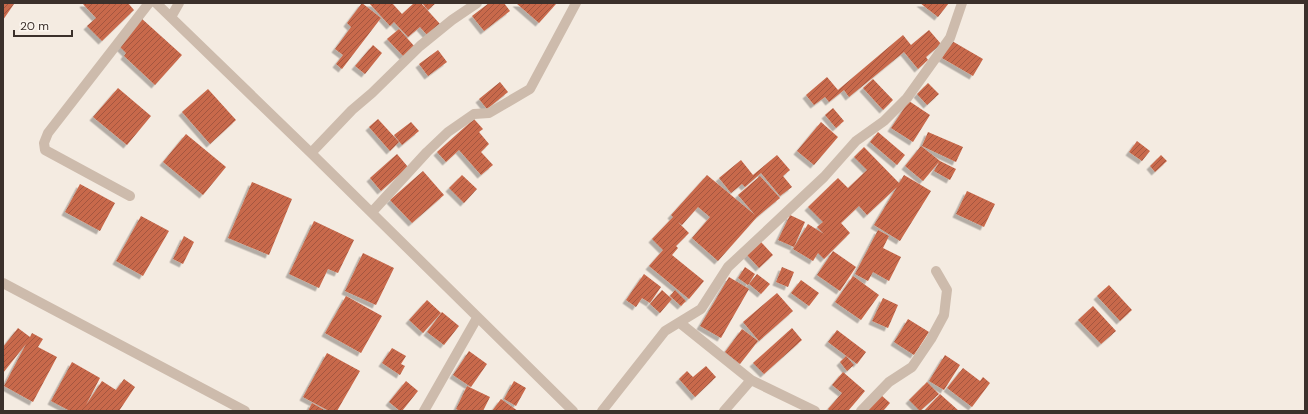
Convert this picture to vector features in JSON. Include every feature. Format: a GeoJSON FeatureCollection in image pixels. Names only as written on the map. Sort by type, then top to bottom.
{"type":"FeatureCollection","features":[{"type":"Feature","properties":{"kind":"street"},"geometry":{"type":"LineString","coordinates":[[130,196],[45,150],[44,143],[48,134],[149,3]]}},
{"type":"Feature","properties":{"kind":"street"},"geometry":{"type":"LineString","coordinates":[[156,3],[372,212],[477,318],[573,411]]}},
{"type":"Feature","properties":{"kind":"street"},"geometry":{"type":"LineString","coordinates":[[171,17],[179,3]]}},
{"type":"Feature","properties":{"kind":"street"},"geometry":{"type":"LineString","coordinates":[[311,153],[352,110],[372,93],[420,46],[452,20],[477,3]]}},
{"type":"Feature","properties":{"kind":"street"},"geometry":{"type":"LineString","coordinates":[[372,212],[427,152],[448,132],[474,114],[490,113],[530,89],[576,3]]}},
{"type":"Feature","properties":{"kind":"street"},"geometry":{"type":"LineString","coordinates":[[602,411],[665,331],[701,309],[728,267],[824,177],[856,141],[884,121],[907,98],[950,38],[962,3]]}},
{"type":"Feature","properties":{"kind":"street"},"geometry":{"type":"LineString","coordinates":[[861,411],[889,382],[912,367],[931,339],[944,315],[947,290],[936,271]]}},
{"type":"Feature","properties":{"kind":"street"},"geometry":{"type":"LineString","coordinates":[[3,283],[245,411]]}},
{"type":"Feature","properties":{"kind":"street"},"geometry":{"type":"LineString","coordinates":[[424,411],[477,318]]}},
{"type":"Feature","properties":{"kind":"street"},"geometry":{"type":"LineString","coordinates":[[680,323],[751,380],[815,411]]}},
{"type":"Feature","properties":{"kind":"street"},"geometry":{"type":"LineString","coordinates":[[724,411],[751,380]]}},
{"type":"Feature","properties":{"kind":"building"},"geometry":{"type":"Polygon","coordinates":[[[3,3],[14,4],[3,20],[3,3]]]}},
{"type":"Feature","properties":{"kind":"building"},"geometry":{"type":"Polygon","coordinates":[[[128,3],[134,10],[102,41],[87,26],[96,18],[83,4],[128,3]]]}},
{"type":"Feature","properties":{"kind":"building"},"geometry":{"type":"Polygon","coordinates":[[[362,3],[381,18],[342,69],[336,64],[343,55],[335,49],[351,27],[347,23],[362,3]]]}},
{"type":"Feature","properties":{"kind":"building"},"geometry":{"type":"Polygon","coordinates":[[[369,3],[392,3],[402,14],[414,3],[421,3],[440,24],[428,36],[420,27],[408,37],[394,22],[390,26],[369,3]]]}},
{"type":"Feature","properties":{"kind":"building"},"geometry":{"type":"Polygon","coordinates":[[[422,3],[436,3],[428,10],[422,3]]]}},
{"type":"Feature","properties":{"kind":"building"},"geometry":{"type":"Polygon","coordinates":[[[489,3],[504,3],[510,11],[484,31],[472,16],[489,3]]]}},
{"type":"Feature","properties":{"kind":"building"},"geometry":{"type":"Polygon","coordinates":[[[516,3],[554,3],[556,4],[539,23],[516,3]]]}},
{"type":"Feature","properties":{"kind":"building"},"geometry":{"type":"Polygon","coordinates":[[[920,3],[949,3],[938,17],[920,3]]]}},
{"type":"Feature","properties":{"kind":"building"},"geometry":{"type":"Polygon","coordinates":[[[141,18],[182,55],[155,85],[124,56],[126,53],[118,45],[141,18]]]}},
{"type":"Feature","properties":{"kind":"building"},"geometry":{"type":"Polygon","coordinates":[[[399,29],[415,47],[404,57],[387,39],[399,29]]]}},
{"type":"Feature","properties":{"kind":"building"},"geometry":{"type":"Polygon","coordinates":[[[929,30],[941,44],[926,57],[928,60],[918,69],[904,52],[849,97],[844,90],[829,102],[825,97],[814,105],[806,95],[827,77],[838,90],[903,35],[911,45],[929,30]]]}},
{"type":"Feature","properties":{"kind":"building"},"geometry":{"type":"Polygon","coordinates":[[[952,41],[983,59],[973,76],[942,58],[952,41]]]}},
{"type":"Feature","properties":{"kind":"building"},"geometry":{"type":"Polygon","coordinates":[[[373,45],[382,53],[365,74],[355,66],[373,45]]]}},
{"type":"Feature","properties":{"kind":"building"},"geometry":{"type":"Polygon","coordinates":[[[438,50],[447,62],[428,76],[419,64],[438,50]]]}},
{"type":"Feature","properties":{"kind":"building"},"geometry":{"type":"Polygon","coordinates":[[[873,79],[893,100],[883,110],[863,88],[873,79]]]}},
{"type":"Feature","properties":{"kind":"building"},"geometry":{"type":"Polygon","coordinates":[[[500,82],[508,92],[487,109],[479,99],[500,82]]]}},
{"type":"Feature","properties":{"kind":"building"},"geometry":{"type":"Polygon","coordinates":[[[928,83],[939,94],[927,105],[917,94],[928,83]]]}},
{"type":"Feature","properties":{"kind":"building"},"geometry":{"type":"Polygon","coordinates":[[[118,88],[151,116],[127,145],[93,117],[118,88]]]}},
{"type":"Feature","properties":{"kind":"building"},"geometry":{"type":"Polygon","coordinates":[[[208,89],[236,120],[210,144],[182,112],[208,89]]]}},
{"type":"Feature","properties":{"kind":"building"},"geometry":{"type":"Polygon","coordinates":[[[909,101],[930,115],[913,142],[891,128],[909,101]]]}},
{"type":"Feature","properties":{"kind":"building"},"geometry":{"type":"Polygon","coordinates":[[[833,108],[844,121],[836,128],[825,115],[833,108]]]}},
{"type":"Feature","properties":{"kind":"building"},"geometry":{"type":"Polygon","coordinates":[[[378,119],[399,142],[390,151],[369,127],[378,119]]]}},
{"type":"Feature","properties":{"kind":"building"},"geometry":{"type":"Polygon","coordinates":[[[474,119],[483,129],[479,132],[489,144],[481,152],[493,165],[481,175],[459,150],[446,162],[437,152],[474,119]]]}},
{"type":"Feature","properties":{"kind":"building"},"geometry":{"type":"Polygon","coordinates":[[[411,122],[419,131],[402,145],[394,135],[411,122]]]}},
{"type":"Feature","properties":{"kind":"building"},"geometry":{"type":"Polygon","coordinates":[[[821,122],[838,137],[814,165],[797,151],[821,122]]]}},
{"type":"Feature","properties":{"kind":"building"},"geometry":{"type":"Polygon","coordinates":[[[878,132],[905,155],[897,165],[870,142],[878,132]]]}},
{"type":"Feature","properties":{"kind":"building"},"geometry":{"type":"Polygon","coordinates":[[[928,132],[963,147],[956,162],[922,146],[928,132]]]}},
{"type":"Feature","properties":{"kind":"building"},"geometry":{"type":"Polygon","coordinates":[[[186,134],[226,167],[203,195],[163,162],[186,134]]]}},
{"type":"Feature","properties":{"kind":"building"},"geometry":{"type":"Polygon","coordinates":[[[1137,141],[1150,151],[1142,161],[1129,152],[1137,141]]]}},
{"type":"Feature","properties":{"kind":"building"},"geometry":{"type":"Polygon","coordinates":[[[921,146],[940,161],[956,169],[950,180],[934,171],[939,162],[923,181],[905,166],[921,146]]]}},
{"type":"Feature","properties":{"kind":"building"},"geometry":{"type":"Polygon","coordinates":[[[864,147],[899,183],[904,175],[931,191],[900,241],[874,225],[897,187],[867,215],[859,206],[841,223],[850,233],[824,259],[818,253],[813,261],[793,249],[808,224],[824,234],[817,227],[823,222],[808,207],[838,178],[848,188],[867,170],[854,157],[864,147]]]}},
{"type":"Feature","properties":{"kind":"building"},"geometry":{"type":"Polygon","coordinates":[[[397,154],[408,167],[381,191],[370,178],[397,154]]]}},
{"type":"Feature","properties":{"kind":"building"},"geometry":{"type":"Polygon","coordinates":[[[777,155],[790,170],[783,176],[792,187],[780,196],[761,173],[745,187],[742,184],[731,193],[719,178],[741,160],[753,175],[777,155]]]}},
{"type":"Feature","properties":{"kind":"building"},"geometry":{"type":"Polygon","coordinates":[[[1161,155],[1167,161],[1155,172],[1150,166],[1161,155]]]}},
{"type":"Feature","properties":{"kind":"building"},"geometry":{"type":"Polygon","coordinates":[[[423,171],[444,195],[412,223],[390,200],[423,171]]]}},
{"type":"Feature","properties":{"kind":"building"},"geometry":{"type":"Polygon","coordinates":[[[462,175],[477,189],[464,203],[449,188],[462,175]]]}},
{"type":"Feature","properties":{"kind":"building"},"geometry":{"type":"Polygon","coordinates":[[[707,175],[755,215],[738,195],[760,176],[780,198],[757,217],[718,261],[692,238],[710,217],[698,207],[682,225],[678,222],[689,233],[676,246],[678,248],[672,255],[704,281],[689,299],[649,266],[663,250],[652,239],[673,217],[671,215],[707,175]]]}},
{"type":"Feature","properties":{"kind":"building"},"geometry":{"type":"Polygon","coordinates":[[[252,182],[292,199],[269,255],[228,238],[252,182]]]}},
{"type":"Feature","properties":{"kind":"building"},"geometry":{"type":"Polygon","coordinates":[[[80,184],[115,203],[100,231],[65,212],[80,184]]]}},
{"type":"Feature","properties":{"kind":"building"},"geometry":{"type":"Polygon","coordinates":[[[967,191],[995,204],[984,227],[956,214],[967,191]]]}},
{"type":"Feature","properties":{"kind":"building"},"geometry":{"type":"Polygon","coordinates":[[[790,215],[805,222],[794,247],[778,240],[790,215]]]}},
{"type":"Feature","properties":{"kind":"building"},"geometry":{"type":"Polygon","coordinates":[[[141,216],[169,231],[143,276],[116,261],[141,216]]]}},
{"type":"Feature","properties":{"kind":"building"},"geometry":{"type":"Polygon","coordinates":[[[314,221],[354,240],[338,273],[328,269],[319,288],[289,274],[314,221]]]}},
{"type":"Feature","properties":{"kind":"building"},"geometry":{"type":"Polygon","coordinates":[[[878,230],[889,236],[883,248],[901,257],[889,281],[873,272],[868,281],[855,274],[878,230]]]}},
{"type":"Feature","properties":{"kind":"building"},"geometry":{"type":"Polygon","coordinates":[[[184,236],[194,242],[183,264],[173,259],[184,236]]]}},
{"type":"Feature","properties":{"kind":"building"},"geometry":{"type":"Polygon","coordinates":[[[761,242],[773,255],[759,268],[747,255],[761,242]]]}},
{"type":"Feature","properties":{"kind":"building"},"geometry":{"type":"Polygon","coordinates":[[[833,251],[856,267],[840,291],[817,275],[833,251]]]}},
{"type":"Feature","properties":{"kind":"building"},"geometry":{"type":"Polygon","coordinates":[[[363,253],[394,268],[376,305],[345,291],[363,253]]]}},
{"type":"Feature","properties":{"kind":"building"},"geometry":{"type":"Polygon","coordinates":[[[745,267],[755,274],[748,285],[738,278],[745,267]]]}},
{"type":"Feature","properties":{"kind":"building"},"geometry":{"type":"Polygon","coordinates":[[[782,267],[794,272],[788,287],[776,282],[782,267]]]}},
{"type":"Feature","properties":{"kind":"building"},"geometry":{"type":"Polygon","coordinates":[[[644,274],[661,287],[650,303],[642,298],[636,307],[626,300],[644,274]]]}},
{"type":"Feature","properties":{"kind":"building"},"geometry":{"type":"Polygon","coordinates":[[[757,274],[770,284],[761,294],[749,284],[757,274]]]}},
{"type":"Feature","properties":{"kind":"building"},"geometry":{"type":"Polygon","coordinates":[[[853,276],[879,295],[861,320],[835,302],[853,276]]]}},
{"type":"Feature","properties":{"kind":"building"},"geometry":{"type":"Polygon","coordinates":[[[729,277],[749,289],[721,338],[700,326],[729,277]]]}},
{"type":"Feature","properties":{"kind":"building"},"geometry":{"type":"Polygon","coordinates":[[[801,280],[819,293],[809,306],[791,293],[801,280]]]}},
{"type":"Feature","properties":{"kind":"building"},"geometry":{"type":"Polygon","coordinates":[[[1109,285],[1132,310],[1120,321],[1097,296],[1109,285]]]}},
{"type":"Feature","properties":{"kind":"building"},"geometry":{"type":"Polygon","coordinates":[[[662,290],[672,299],[660,313],[650,304],[662,290]]]}},
{"type":"Feature","properties":{"kind":"building"},"geometry":{"type":"Polygon","coordinates":[[[675,290],[686,301],[681,306],[670,296],[675,290]]]}},
{"type":"Feature","properties":{"kind":"building"},"geometry":{"type":"Polygon","coordinates":[[[777,293],[793,311],[759,341],[743,322],[777,293]]]}},
{"type":"Feature","properties":{"kind":"building"},"geometry":{"type":"Polygon","coordinates":[[[346,296],[382,316],[361,353],[325,333],[346,296]]]}},
{"type":"Feature","properties":{"kind":"building"},"geometry":{"type":"Polygon","coordinates":[[[883,298],[898,305],[888,328],[872,321],[883,298]]]}},
{"type":"Feature","properties":{"kind":"building"},"geometry":{"type":"Polygon","coordinates":[[[427,300],[441,313],[423,333],[409,320],[427,300]]]}},
{"type":"Feature","properties":{"kind":"building"},"geometry":{"type":"Polygon","coordinates":[[[1093,306],[1116,331],[1101,344],[1078,320],[1093,306]]]}},
{"type":"Feature","properties":{"kind":"building"},"geometry":{"type":"Polygon","coordinates":[[[442,312],[459,326],[444,345],[427,332],[442,312]]]}},
{"type":"Feature","properties":{"kind":"building"},"geometry":{"type":"Polygon","coordinates":[[[908,319],[929,332],[914,355],[894,342],[908,319]]]}},
{"type":"Feature","properties":{"kind":"building"},"geometry":{"type":"Polygon","coordinates":[[[18,328],[30,337],[32,333],[43,339],[38,347],[57,357],[33,402],[4,386],[26,344],[3,373],[3,347],[18,328]]]}},
{"type":"Feature","properties":{"kind":"building"},"geometry":{"type":"Polygon","coordinates":[[[792,328],[802,340],[764,374],[753,363],[792,328]]]}},
{"type":"Feature","properties":{"kind":"building"},"geometry":{"type":"Polygon","coordinates":[[[742,329],[758,341],[740,364],[725,352],[742,329]]]}},
{"type":"Feature","properties":{"kind":"building"},"geometry":{"type":"Polygon","coordinates":[[[837,330],[866,352],[857,364],[828,342],[837,330]]]}},
{"type":"Feature","properties":{"kind":"building"},"geometry":{"type":"Polygon","coordinates":[[[392,348],[406,356],[401,364],[405,366],[400,375],[382,363],[392,348]]]}},
{"type":"Feature","properties":{"kind":"building"},"geometry":{"type":"Polygon","coordinates":[[[469,351],[487,364],[471,387],[453,375],[469,351]]]}},
{"type":"Feature","properties":{"kind":"building"},"geometry":{"type":"Polygon","coordinates":[[[327,353],[360,371],[337,411],[329,411],[303,397],[327,353]]]}},
{"type":"Feature","properties":{"kind":"building"},"geometry":{"type":"Polygon","coordinates":[[[945,355],[960,365],[944,390],[929,381],[945,355]]]}},
{"type":"Feature","properties":{"kind":"building"},"geometry":{"type":"Polygon","coordinates":[[[846,356],[854,365],[847,371],[840,362],[846,356]]]}},
{"type":"Feature","properties":{"kind":"building"},"geometry":{"type":"Polygon","coordinates":[[[72,362],[100,378],[86,405],[102,381],[116,390],[124,379],[135,387],[119,411],[70,411],[51,401],[72,362]]]}},
{"type":"Feature","properties":{"kind":"building"},"geometry":{"type":"Polygon","coordinates":[[[706,366],[716,377],[695,397],[679,379],[687,371],[693,377],[706,366]]]}},
{"type":"Feature","properties":{"kind":"building"},"geometry":{"type":"Polygon","coordinates":[[[963,368],[980,381],[983,377],[990,383],[972,407],[947,388],[963,368]]]}},
{"type":"Feature","properties":{"kind":"building"},"geometry":{"type":"Polygon","coordinates":[[[843,372],[865,391],[848,411],[830,411],[828,409],[842,393],[832,385],[843,372]]]}},
{"type":"Feature","properties":{"kind":"building"},"geometry":{"type":"Polygon","coordinates":[[[406,381],[418,391],[402,411],[400,411],[389,402],[406,381]]]}},
{"type":"Feature","properties":{"kind":"building"},"geometry":{"type":"Polygon","coordinates":[[[514,381],[526,388],[516,406],[504,399],[514,381]]]}},
{"type":"Feature","properties":{"kind":"building"},"geometry":{"type":"Polygon","coordinates":[[[927,382],[939,394],[920,411],[909,400],[927,382]]]}},
{"type":"Feature","properties":{"kind":"building"},"geometry":{"type":"Polygon","coordinates":[[[467,386],[490,397],[483,411],[460,411],[456,409],[467,386]]]}},
{"type":"Feature","properties":{"kind":"building"},"geometry":{"type":"Polygon","coordinates":[[[940,394],[959,411],[924,411],[940,394]]]}},
{"type":"Feature","properties":{"kind":"building"},"geometry":{"type":"Polygon","coordinates":[[[881,395],[890,403],[883,411],[867,411],[881,395]]]}},
{"type":"Feature","properties":{"kind":"building"},"geometry":{"type":"Polygon","coordinates":[[[501,399],[518,411],[492,411],[501,399]]]}},
{"type":"Feature","properties":{"kind":"building"},"geometry":{"type":"Polygon","coordinates":[[[312,403],[326,411],[308,411],[312,403]]]}}]}
